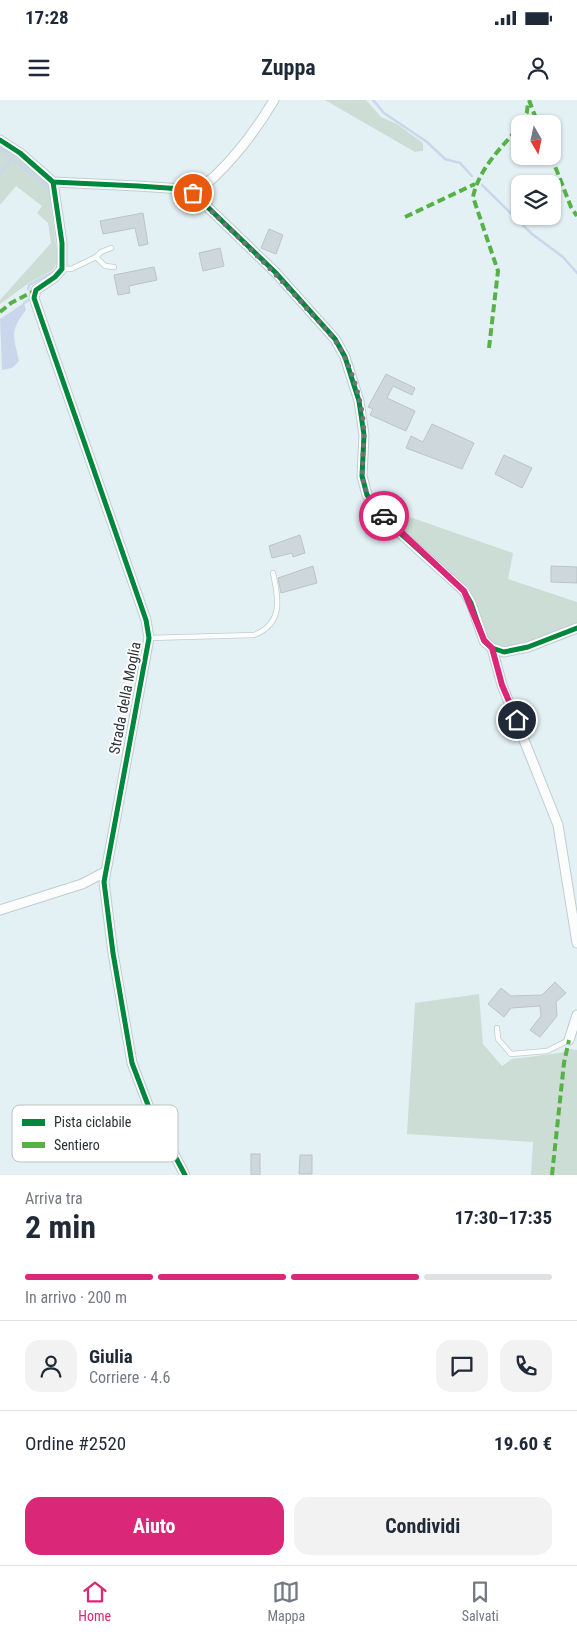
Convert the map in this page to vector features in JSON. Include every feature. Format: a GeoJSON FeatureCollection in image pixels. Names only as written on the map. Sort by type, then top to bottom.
{"type":"FeatureCollection","features":[{"type":"Feature","properties":{"kind":"street"},"geometry":{"type":"LineString","coordinates":[[193,193],[213,178],[228,162],[263,118],[274,100]]}},
{"type":"Feature","properties":{"kind":"street"},"geometry":{"type":"LineString","coordinates":[[0,140],[20,153],[53,182],[147,186],[182,189],[193,193],[275,272],[334,340],[345,357],[359,401],[364,435],[362,476],[367,495],[401,534],[464,591],[484,640],[492,648],[504,652],[528,647],[577,628]]}},
{"type":"Feature","properties":{"kind":"street"},"geometry":{"type":"LineString","coordinates":[[53,182],[62,243],[62,269]]}},
{"type":"Feature","properties":{"kind":"street","name":"Strada della Moglia"},"geometry":{"type":"LineString","coordinates":[[62,269],[55,277],[36,290],[34,298],[146,620],[149,638],[105,872],[113,953],[132,1063],[148,1105]]}},
{"type":"Feature","properties":{"kind":"street"},"geometry":{"type":"LineString","coordinates":[[492,648],[502,685],[558,825],[577,943]]}},
{"type":"Feature","properties":{"kind":"street"},"geometry":{"type":"LineString","coordinates":[[0,910],[82,884],[105,872]]}},
{"type":"Feature","properties":{"kind":"street"},"geometry":{"type":"LineString","coordinates":[[570,1040],[577,1015]]}},
{"type":"Feature","properties":{"kind":"street","name":"Strada della Moglia"},"geometry":{"type":"LineString","coordinates":[[178,1162],[185,1175]]}},
{"type":"Feature","properties":{"kind":"lane"},"geometry":{"type":"LineString","coordinates":[[62,269],[72,269],[111,248]]}},
{"type":"Feature","properties":{"kind":"lane"},"geometry":{"type":"LineString","coordinates":[[96,257],[105,266],[114,266]]}},
{"type":"Feature","properties":{"kind":"lane","name":"Strada della Moglia"},"geometry":{"type":"LineString","coordinates":[[149,638],[254,636],[264,631],[272,623],[278,603],[273,573]]}},
{"type":"Feature","properties":{"kind":"lane"},"geometry":{"type":"LineString","coordinates":[[497,1028],[498,1039],[511,1054],[547,1050],[570,1040]]}},
{"type":"Feature","properties":{"kind":"shaded area"},"geometry":{"type":"Polygon","coordinates":[[[325,100],[366,100],[381,117],[397,124],[423,143],[423,151],[415,152],[325,100]]]}},
{"type":"Feature","properties":{"kind":"shaded area"},"geometry":{"type":"Polygon","coordinates":[[[0,143],[19,155],[48,182],[58,260],[53,270],[29,283],[0,304],[0,300],[51,243],[48,223],[37,213],[42,206],[16,186],[0,205],[0,143]]]}},
{"type":"Feature","properties":{"kind":"shaded area"},"geometry":{"type":"Polygon","coordinates":[[[384,508],[513,553],[508,579],[577,602],[577,624],[514,648],[497,648],[490,643],[485,633],[477,607],[402,533],[384,508]]]}},
{"type":"Feature","properties":{"kind":"shaded area"},"geometry":{"type":"Polygon","coordinates":[[[479,994],[483,1044],[502,1066],[512,1059],[560,1053],[570,1049],[577,1050],[577,1175],[531,1175],[533,1142],[407,1134],[415,1003],[479,994]]]}},
{"type":"Feature","properties":{"kind":"water"},"geometry":{"type":"Polygon","coordinates":[[[24,303],[26,310],[17,323],[14,334],[19,361],[12,368],[2,370],[0,319],[24,303]]]}},
{"type":"Feature","properties":{"kind":"building"},"geometry":{"type":"Polygon","coordinates":[[[143,213],[148,244],[139,246],[135,228],[103,234],[100,221],[143,213]]]}},
{"type":"Feature","properties":{"kind":"building"},"geometry":{"type":"Polygon","coordinates":[[[269,229],[283,235],[276,254],[261,248],[269,229]]]}},
{"type":"Feature","properties":{"kind":"building"},"geometry":{"type":"Polygon","coordinates":[[[220,248],[224,266],[203,271],[199,253],[220,248]]]}},
{"type":"Feature","properties":{"kind":"building"},"geometry":{"type":"Polygon","coordinates":[[[154,267],[157,280],[129,286],[130,293],[118,295],[114,275],[154,267]]]}},
{"type":"Feature","properties":{"kind":"building"},"geometry":{"type":"Polygon","coordinates":[[[386,374],[415,388],[412,395],[393,386],[387,398],[415,411],[406,431],[370,415],[373,409],[368,407],[386,374]]]}},
{"type":"Feature","properties":{"kind":"building"},"geometry":{"type":"Polygon","coordinates":[[[432,424],[474,443],[462,469],[406,448],[411,436],[423,442],[432,424]]]}},
{"type":"Feature","properties":{"kind":"building"},"geometry":{"type":"Polygon","coordinates":[[[504,455],[532,468],[522,488],[495,474],[504,455]]]}},
{"type":"Feature","properties":{"kind":"building"},"geometry":{"type":"Polygon","coordinates":[[[300,535],[305,553],[293,557],[292,553],[272,558],[269,546],[300,535]]]}},
{"type":"Feature","properties":{"kind":"building"},"geometry":{"type":"Polygon","coordinates":[[[313,566],[317,583],[281,593],[278,578],[313,566]]]}},
{"type":"Feature","properties":{"kind":"building"},"geometry":{"type":"Polygon","coordinates":[[[551,566],[577,567],[577,583],[551,582],[551,566]]]}},
{"type":"Feature","properties":{"kind":"building"},"geometry":{"type":"Polygon","coordinates":[[[555,982],[566,993],[556,1002],[557,1016],[540,1037],[530,1030],[541,1016],[540,1006],[511,1008],[504,1017],[488,1004],[501,988],[511,996],[542,995],[555,982]]]}},
{"type":"Feature","properties":{"kind":"building"},"geometry":{"type":"Polygon","coordinates":[[[251,1154],[260,1154],[260,1175],[251,1175],[251,1154]]]}},
{"type":"Feature","properties":{"kind":"building"},"geometry":{"type":"Polygon","coordinates":[[[300,1155],[312,1155],[312,1174],[299,1174],[300,1155]]]}},
{"type":"Feature","properties":{"kind":"waterway"},"geometry":{"type":"LineString","coordinates":[[373,100],[384,113],[427,142],[445,159],[460,163],[472,176]]}},
{"type":"Feature","properties":{"kind":"waterway"},"geometry":{"type":"LineString","coordinates":[[0,149],[51,190]]}},
{"type":"Feature","properties":{"kind":"waterway"},"geometry":{"type":"LineString","coordinates":[[0,173],[13,158]]}},
{"type":"Feature","properties":{"kind":"waterway"},"geometry":{"type":"LineString","coordinates":[[482,185],[532,234],[563,257],[577,273]]}},
{"type":"Feature","properties":{"kind":"waterway"},"geometry":{"type":"LineString","coordinates":[[28,289],[29,285],[55,271],[58,265]]}},
{"type":"Feature","properties":{"kind":"waterway"},"geometry":{"type":"LineString","coordinates":[[24,303],[30,299]]}},
{"type":"Feature","properties":{"kind":"marked path"},"geometry":{"type":"LineString","coordinates":[[529,100],[535,115]]}},
{"type":"Feature","properties":{"kind":"marked path"},"geometry":{"type":"LineString","coordinates":[[526,115],[528,102]]}},
{"type":"Feature","properties":{"kind":"marked path"},"geometry":{"type":"LineString","coordinates":[[489,348],[498,271],[473,197],[476,186],[486,167],[511,136]]}},
{"type":"Feature","properties":{"kind":"marked path"},"geometry":{"type":"LineString","coordinates":[[555,165],[571,207],[577,216]]}},
{"type":"Feature","properties":{"kind":"marked path"},"geometry":{"type":"LineString","coordinates":[[405,217],[475,184]]}},
{"type":"Feature","properties":{"kind":"marked path"},"geometry":{"type":"LineString","coordinates":[[0,312],[11,303],[36,290]]}},
{"type":"Feature","properties":{"kind":"marked path"},"geometry":{"type":"LineString","coordinates":[[552,1175],[564,1063],[569,1040]]}},
{"type":"Feature","properties":{"kind":"cycle path"},"geometry":{"type":"LineString","coordinates":[[0,140],[20,153],[53,182],[182,189],[193,193],[275,272],[335,339],[345,357],[359,401],[364,435],[362,476],[367,495],[401,534],[464,591],[471,603],[484,641],[492,648],[504,652],[528,647],[577,628]]}},
{"type":"Feature","properties":{"kind":"cycle path"},"geometry":{"type":"LineString","coordinates":[[53,182],[62,243],[62,269],[55,277],[36,290],[34,298],[146,620],[149,638],[104,882],[113,953],[132,1063],[148,1105]]}},
{"type":"Feature","properties":{"kind":"cycle path"},"geometry":{"type":"LineString","coordinates":[[178,1162],[185,1175]]}},
{"type":"Feature","properties":{"kind":"way so far"},"geometry":{"type":"LineString","coordinates":[[193,193],[275,272],[339,346],[355,383],[359,401],[364,435],[361,462],[364,485],[367,495],[384,516]]}},
{"type":"Feature","properties":{"kind":"route"},"geometry":{"type":"LineString","coordinates":[[384,516],[401,534],[464,591],[471,603],[484,640],[492,648],[502,685],[517,720]]}}]}
